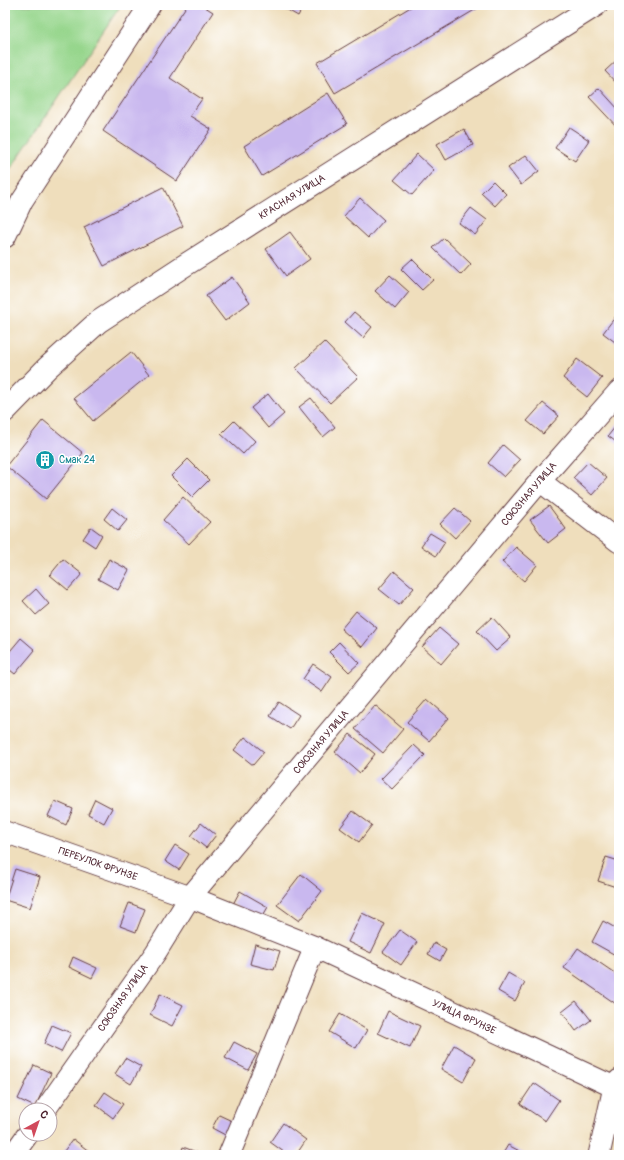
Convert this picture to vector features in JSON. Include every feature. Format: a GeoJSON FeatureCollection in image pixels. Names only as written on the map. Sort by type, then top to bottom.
{"type":"FeatureCollection","features":[{"type":"Feature","properties":{"kind":"street"},"geometry":{"type":"LineString","coordinates":[[5,236],[22,201],[150,5]]}},
{"type":"Feature","properties":{"kind":"street","name":"КРАСНАЯ УЛИЦА"},"geometry":{"type":"LineString","coordinates":[[5,411],[47,368],[98,322],[182,267],[596,5]]}},
{"type":"Feature","properties":{"kind":"street","name":"СОЮЗНАЯ УЛИЦА"},"geometry":{"type":"LineString","coordinates":[[50,1102],[156,952],[190,897],[540,481],[619,390]]}},
{"type":"Feature","properties":{"kind":"street"},"geometry":{"type":"LineString","coordinates":[[540,481],[619,542]]}},
{"type":"Feature","properties":{"kind":"street","name":"ПЕРЕУЛОК ФРУНЗЕ"},"geometry":{"type":"LineString","coordinates":[[5,832],[190,897]]}},
{"type":"Feature","properties":{"kind":"street","name":"УЛИЦА ФРУНЗЕ"},"geometry":{"type":"LineString","coordinates":[[190,897],[315,947],[616,1083],[599,1155]]}},
{"type":"Feature","properties":{"kind":"street"},"geometry":{"type":"LineString","coordinates":[[229,1155],[315,947]]}},
{"type":"Feature","properties":{"kind":"street"},"geometry":{"type":"LineString","coordinates":[[13,1155],[22,1142]]}},
{"type":"Feature","properties":{"kind":"green space"},"geometry":{"type":"Polygon","coordinates":[[[5,5],[121,5],[5,177],[5,5]]]}},
{"type":"Feature","properties":{"kind":"building"},"geometry":{"type":"Polygon","coordinates":[[[187,5],[202,5],[213,12],[170,78],[202,99],[190,116],[211,129],[177,181],[103,131],[187,5]]]}},
{"type":"Feature","properties":{"kind":"building"},"geometry":{"type":"Polygon","coordinates":[[[279,5],[304,5],[298,16],[279,5]]]}},
{"type":"Feature","properties":{"kind":"building"},"geometry":{"type":"Polygon","coordinates":[[[414,5],[483,5],[335,93],[317,63],[414,5]]]}},
{"type":"Feature","properties":{"kind":"building"},"geometry":{"type":"Polygon","coordinates":[[[619,58],[619,86],[605,71],[619,58]]]}},
{"type":"Feature","properties":{"kind":"building"},"geometry":{"type":"Polygon","coordinates":[[[599,88],[619,110],[619,129],[589,97],[599,88]]]}},
{"type":"Feature","properties":{"kind":"building"},"geometry":{"type":"Polygon","coordinates":[[[328,93],[347,124],[262,176],[244,146],[328,93]]]}},
{"type":"Feature","properties":{"kind":"building"},"geometry":{"type":"Polygon","coordinates":[[[569,127],[589,140],[575,161],[555,148],[569,127]]]}},
{"type":"Feature","properties":{"kind":"building"},"geometry":{"type":"Polygon","coordinates":[[[464,129],[473,145],[446,160],[437,144],[464,129]]]}},
{"type":"Feature","properties":{"kind":"building"},"geometry":{"type":"Polygon","coordinates":[[[417,154],[434,170],[412,195],[394,180],[417,154]]]}},
{"type":"Feature","properties":{"kind":"building"},"geometry":{"type":"Polygon","coordinates":[[[526,155],[539,171],[521,185],[508,168],[526,155]]]}},
{"type":"Feature","properties":{"kind":"building"},"geometry":{"type":"Polygon","coordinates":[[[493,181],[506,194],[495,206],[481,193],[493,181]]]}},
{"type":"Feature","properties":{"kind":"building"},"geometry":{"type":"Polygon","coordinates":[[[163,187],[183,226],[104,266],[84,227],[163,187]]]}},
{"type":"Feature","properties":{"kind":"building"},"geometry":{"type":"Polygon","coordinates":[[[360,198],[384,220],[368,238],[344,216],[360,198]]]}},
{"type":"Feature","properties":{"kind":"building"},"geometry":{"type":"Polygon","coordinates":[[[471,208],[487,220],[475,235],[459,223],[471,208]]]}},
{"type":"Feature","properties":{"kind":"building"},"geometry":{"type":"Polygon","coordinates":[[[290,232],[310,259],[286,276],[266,249],[290,232]]]}},
{"type":"Feature","properties":{"kind":"building"},"geometry":{"type":"Polygon","coordinates":[[[444,238],[471,264],[461,275],[433,248],[444,238]]]}},
{"type":"Feature","properties":{"kind":"building"},"geometry":{"type":"Polygon","coordinates":[[[412,259],[433,280],[422,290],[401,269],[412,259]]]}},
{"type":"Feature","properties":{"kind":"building"},"geometry":{"type":"Polygon","coordinates":[[[390,275],[409,292],[395,309],[375,291],[390,275]]]}},
{"type":"Feature","properties":{"kind":"building"},"geometry":{"type":"Polygon","coordinates":[[[232,277],[250,302],[225,321],[206,296],[232,277]]]}},
{"type":"Feature","properties":{"kind":"building"},"geometry":{"type":"Polygon","coordinates":[[[354,312],[372,327],[363,338],[345,322],[354,312]]]}},
{"type":"Feature","properties":{"kind":"building"},"geometry":{"type":"Polygon","coordinates":[[[619,312],[619,345],[603,333],[619,312]]]}},
{"type":"Feature","properties":{"kind":"building"},"geometry":{"type":"Polygon","coordinates":[[[324,342],[358,377],[330,403],[296,368],[324,342]]]}},
{"type":"Feature","properties":{"kind":"building"},"geometry":{"type":"Polygon","coordinates":[[[131,352],[149,375],[93,421],[74,398],[131,352]]]}},
{"type":"Feature","properties":{"kind":"building"},"geometry":{"type":"Polygon","coordinates":[[[577,359],[602,378],[587,397],[563,378],[577,359]]]}},
{"type":"Feature","properties":{"kind":"building"},"geometry":{"type":"Polygon","coordinates":[[[268,394],[284,414],[268,428],[251,408],[268,394]]]}},
{"type":"Feature","properties":{"kind":"building"},"geometry":{"type":"Polygon","coordinates":[[[311,398],[335,427],[323,437],[299,407],[311,398]]]}},
{"type":"Feature","properties":{"kind":"building"},"geometry":{"type":"Polygon","coordinates":[[[543,403],[559,416],[543,434],[527,421],[543,403]]]}},
{"type":"Feature","properties":{"kind":"building","name":"Смак 24"},"geometry":{"type":"Polygon","coordinates":[[[43,420],[83,453],[46,499],[6,466],[43,420]]]}},
{"type":"Feature","properties":{"kind":"building"},"geometry":{"type":"Polygon","coordinates":[[[234,421],[255,441],[243,454],[221,434],[234,421]]]}},
{"type":"Feature","properties":{"kind":"building"},"geometry":{"type":"Polygon","coordinates":[[[619,422],[619,444],[608,436],[619,422]]]}},
{"type":"Feature","properties":{"kind":"building"},"geometry":{"type":"Polygon","coordinates":[[[503,445],[520,460],[504,477],[488,463],[503,445]]]}},
{"type":"Feature","properties":{"kind":"building"},"geometry":{"type":"Polygon","coordinates":[[[188,459],[209,480],[192,497],[171,476],[188,459]]]}},
{"type":"Feature","properties":{"kind":"building"},"geometry":{"type":"Polygon","coordinates":[[[588,462],[607,478],[592,495],[573,478],[588,462]]]}},
{"type":"Feature","properties":{"kind":"building"},"geometry":{"type":"Polygon","coordinates":[[[183,497],[210,522],[189,544],[163,520],[183,497]]]}},
{"type":"Feature","properties":{"kind":"building"},"geometry":{"type":"Polygon","coordinates":[[[549,506],[566,529],[548,543],[530,520],[549,506]]]}},
{"type":"Feature","properties":{"kind":"building"},"geometry":{"type":"Polygon","coordinates":[[[112,508],[127,520],[118,531],[104,519],[112,508]]]}},
{"type":"Feature","properties":{"kind":"building"},"geometry":{"type":"Polygon","coordinates":[[[455,508],[470,521],[455,538],[440,524],[455,508]]]}},
{"type":"Feature","properties":{"kind":"building"},"geometry":{"type":"Polygon","coordinates":[[[91,527],[102,535],[95,547],[83,539],[91,527]]]}},
{"type":"Feature","properties":{"kind":"building"},"geometry":{"type":"Polygon","coordinates":[[[430,533],[445,542],[436,556],[421,546],[430,533]]]}},
{"type":"Feature","properties":{"kind":"building"},"geometry":{"type":"Polygon","coordinates":[[[516,547],[537,565],[524,581],[502,562],[516,547]]]}},
{"type":"Feature","properties":{"kind":"building"},"geometry":{"type":"Polygon","coordinates":[[[63,559],[82,574],[68,590],[50,575],[63,559]]]}},
{"type":"Feature","properties":{"kind":"building"},"geometry":{"type":"Polygon","coordinates":[[[109,559],[129,570],[118,590],[98,579],[109,559]]]}},
{"type":"Feature","properties":{"kind":"building"},"geometry":{"type":"Polygon","coordinates":[[[394,571],[414,588],[399,605],[379,589],[394,571]]]}},
{"type":"Feature","properties":{"kind":"building"},"geometry":{"type":"Polygon","coordinates":[[[36,589],[49,604],[36,615],[23,601],[36,589]]]}},
{"type":"Feature","properties":{"kind":"building"},"geometry":{"type":"Polygon","coordinates":[[[356,611],[377,628],[362,647],[341,629],[356,611]]]}},
{"type":"Feature","properties":{"kind":"building"},"geometry":{"type":"Polygon","coordinates":[[[492,617],[511,638],[496,651],[477,631],[492,617]]]}},
{"type":"Feature","properties":{"kind":"building"},"geometry":{"type":"Polygon","coordinates":[[[439,628],[458,644],[441,664],[422,647],[439,628]]]}},
{"type":"Feature","properties":{"kind":"building"},"geometry":{"type":"Polygon","coordinates":[[[21,638],[35,650],[15,674],[5,666],[5,657],[21,638]]]}},
{"type":"Feature","properties":{"kind":"building"},"geometry":{"type":"Polygon","coordinates":[[[339,642],[359,663],[349,672],[329,652],[339,642]]]}},
{"type":"Feature","properties":{"kind":"building"},"geometry":{"type":"Polygon","coordinates":[[[313,664],[332,677],[322,692],[303,679],[313,664]]]}},
{"type":"Feature","properties":{"kind":"building"},"geometry":{"type":"Polygon","coordinates":[[[427,699],[449,718],[429,741],[407,722],[427,699]]]}},
{"type":"Feature","properties":{"kind":"building"},"geometry":{"type":"Polygon","coordinates":[[[279,702],[299,715],[290,729],[270,716],[279,702]]]}},
{"type":"Feature","properties":{"kind":"building"},"geometry":{"type":"Polygon","coordinates":[[[375,705],[403,729],[383,753],[355,729],[375,705]]]}},
{"type":"Feature","properties":{"kind":"building"},"geometry":{"type":"Polygon","coordinates":[[[350,734],[375,754],[360,773],[335,752],[350,734]]]}},
{"type":"Feature","properties":{"kind":"building"},"geometry":{"type":"Polygon","coordinates":[[[245,737],[264,752],[253,765],[234,750],[245,737]]]}},
{"type":"Feature","properties":{"kind":"building"},"geometry":{"type":"Polygon","coordinates":[[[414,745],[425,755],[392,789],[381,779],[414,745]]]}},
{"type":"Feature","properties":{"kind":"building"},"geometry":{"type":"Polygon","coordinates":[[[95,799],[112,808],[104,823],[88,814],[95,799]]]}},
{"type":"Feature","properties":{"kind":"building"},"geometry":{"type":"Polygon","coordinates":[[[55,801],[73,809],[66,825],[48,816],[55,801]]]}},
{"type":"Feature","properties":{"kind":"building"},"geometry":{"type":"Polygon","coordinates":[[[353,811],[372,825],[359,842],[340,828],[353,811]]]}},
{"type":"Feature","properties":{"kind":"building"},"geometry":{"type":"Polygon","coordinates":[[[201,823],[216,835],[206,848],[191,836],[201,823]]]}},
{"type":"Feature","properties":{"kind":"building"},"geometry":{"type":"Polygon","coordinates":[[[175,845],[189,854],[179,870],[165,861],[175,845]]]}},
{"type":"Feature","properties":{"kind":"building"},"geometry":{"type":"Polygon","coordinates":[[[606,857],[619,861],[619,888],[598,881],[606,857]]]}},
{"type":"Feature","properties":{"kind":"building"},"geometry":{"type":"Polygon","coordinates":[[[15,869],[40,877],[30,908],[5,900],[15,869]]]}},
{"type":"Feature","properties":{"kind":"building"},"geometry":{"type":"Polygon","coordinates":[[[301,874],[322,891],[299,921],[277,905],[301,874]]]}},
{"type":"Feature","properties":{"kind":"building"},"geometry":{"type":"Polygon","coordinates":[[[240,891],[268,907],[261,919],[233,904],[240,891]]]}},
{"type":"Feature","properties":{"kind":"building"},"geometry":{"type":"Polygon","coordinates":[[[129,903],[145,909],[136,932],[120,926],[129,903]]]}},
{"type":"Feature","properties":{"kind":"building"},"geometry":{"type":"Polygon","coordinates":[[[362,913],[385,924],[371,953],[348,942],[362,913]]]}},
{"type":"Feature","properties":{"kind":"building"},"geometry":{"type":"Polygon","coordinates":[[[603,921],[619,930],[619,957],[592,942],[603,921]]]}},
{"type":"Feature","properties":{"kind":"building"},"geometry":{"type":"Polygon","coordinates":[[[400,930],[417,942],[401,965],[383,952],[400,930]]]}},
{"type":"Feature","properties":{"kind":"building"},"geometry":{"type":"Polygon","coordinates":[[[434,943],[446,950],[440,961],[428,954],[434,943]]]}},
{"type":"Feature","properties":{"kind":"building"},"geometry":{"type":"Polygon","coordinates":[[[255,944],[280,951],[274,970],[250,964],[255,944]]]}},
{"type":"Feature","properties":{"kind":"building"},"geometry":{"type":"Polygon","coordinates":[[[578,948],[619,976],[619,1006],[564,968],[578,948]]]}},
{"type":"Feature","properties":{"kind":"building"},"geometry":{"type":"Polygon","coordinates":[[[73,957],[97,968],[92,978],[69,967],[73,957]]]}},
{"type":"Feature","properties":{"kind":"building"},"geometry":{"type":"Polygon","coordinates":[[[508,973],[525,983],[515,1001],[498,991],[508,973]]]}},
{"type":"Feature","properties":{"kind":"building"},"geometry":{"type":"Polygon","coordinates":[[[160,994],[183,1005],[172,1026],[150,1015],[160,994]]]}},
{"type":"Feature","properties":{"kind":"building"},"geometry":{"type":"Polygon","coordinates":[[[576,1001],[591,1020],[576,1031],[562,1012],[576,1001]]]}},
{"type":"Feature","properties":{"kind":"building"},"geometry":{"type":"Polygon","coordinates":[[[388,1011],[420,1026],[410,1048],[378,1033],[388,1011]]]}},
{"type":"Feature","properties":{"kind":"building"},"geometry":{"type":"Polygon","coordinates":[[[340,1014],[367,1030],[356,1048],[329,1032],[340,1014]]]}},
{"type":"Feature","properties":{"kind":"building"},"geometry":{"type":"Polygon","coordinates":[[[52,1025],[71,1033],[61,1052],[44,1044],[52,1025]]]}},
{"type":"Feature","properties":{"kind":"building"},"geometry":{"type":"Polygon","coordinates":[[[234,1042],[257,1054],[248,1070],[225,1058],[234,1042]]]}},
{"type":"Feature","properties":{"kind":"building"},"geometry":{"type":"Polygon","coordinates":[[[454,1045],[476,1058],[463,1082],[441,1069],[454,1045]]]}},
{"type":"Feature","properties":{"kind":"building"},"geometry":{"type":"Polygon","coordinates":[[[125,1058],[141,1067],[131,1084],[115,1074],[125,1058]]]}},
{"type":"Feature","properties":{"kind":"building"},"geometry":{"type":"Polygon","coordinates":[[[34,1065],[51,1073],[37,1102],[24,1102],[18,1099],[34,1065]]]}},
{"type":"Feature","properties":{"kind":"building"},"geometry":{"type":"Polygon","coordinates":[[[534,1083],[559,1100],[545,1121],[520,1104],[534,1083]]]}},
{"type":"Feature","properties":{"kind":"building"},"geometry":{"type":"Polygon","coordinates":[[[105,1092],[123,1104],[113,1118],[96,1105],[105,1092]]]}},
{"type":"Feature","properties":{"kind":"building"},"geometry":{"type":"Polygon","coordinates":[[[219,1115],[234,1122],[227,1136],[212,1128],[219,1115]]]}},
{"type":"Feature","properties":{"kind":"building"},"geometry":{"type":"Polygon","coordinates":[[[283,1123],[306,1140],[296,1155],[288,1155],[270,1142],[283,1123]]]}},
{"type":"Feature","properties":{"kind":"building"},"geometry":{"type":"Polygon","coordinates":[[[73,1139],[94,1155],[61,1155],[73,1139]]]}},
{"type":"Feature","properties":{"kind":"building"},"geometry":{"type":"Polygon","coordinates":[[[508,1145],[527,1155],[502,1155],[508,1145]]]}},
{"type":"Feature","properties":{"kind":"building"},"geometry":{"type":"Polygon","coordinates":[[[183,1147],[204,1155],[180,1155],[183,1147]]]}},
{"type":"Feature","properties":{"kind":"place","name":"Смак 24"},"geometry":{"type":"Point","coordinates":[45,460]}}]}
